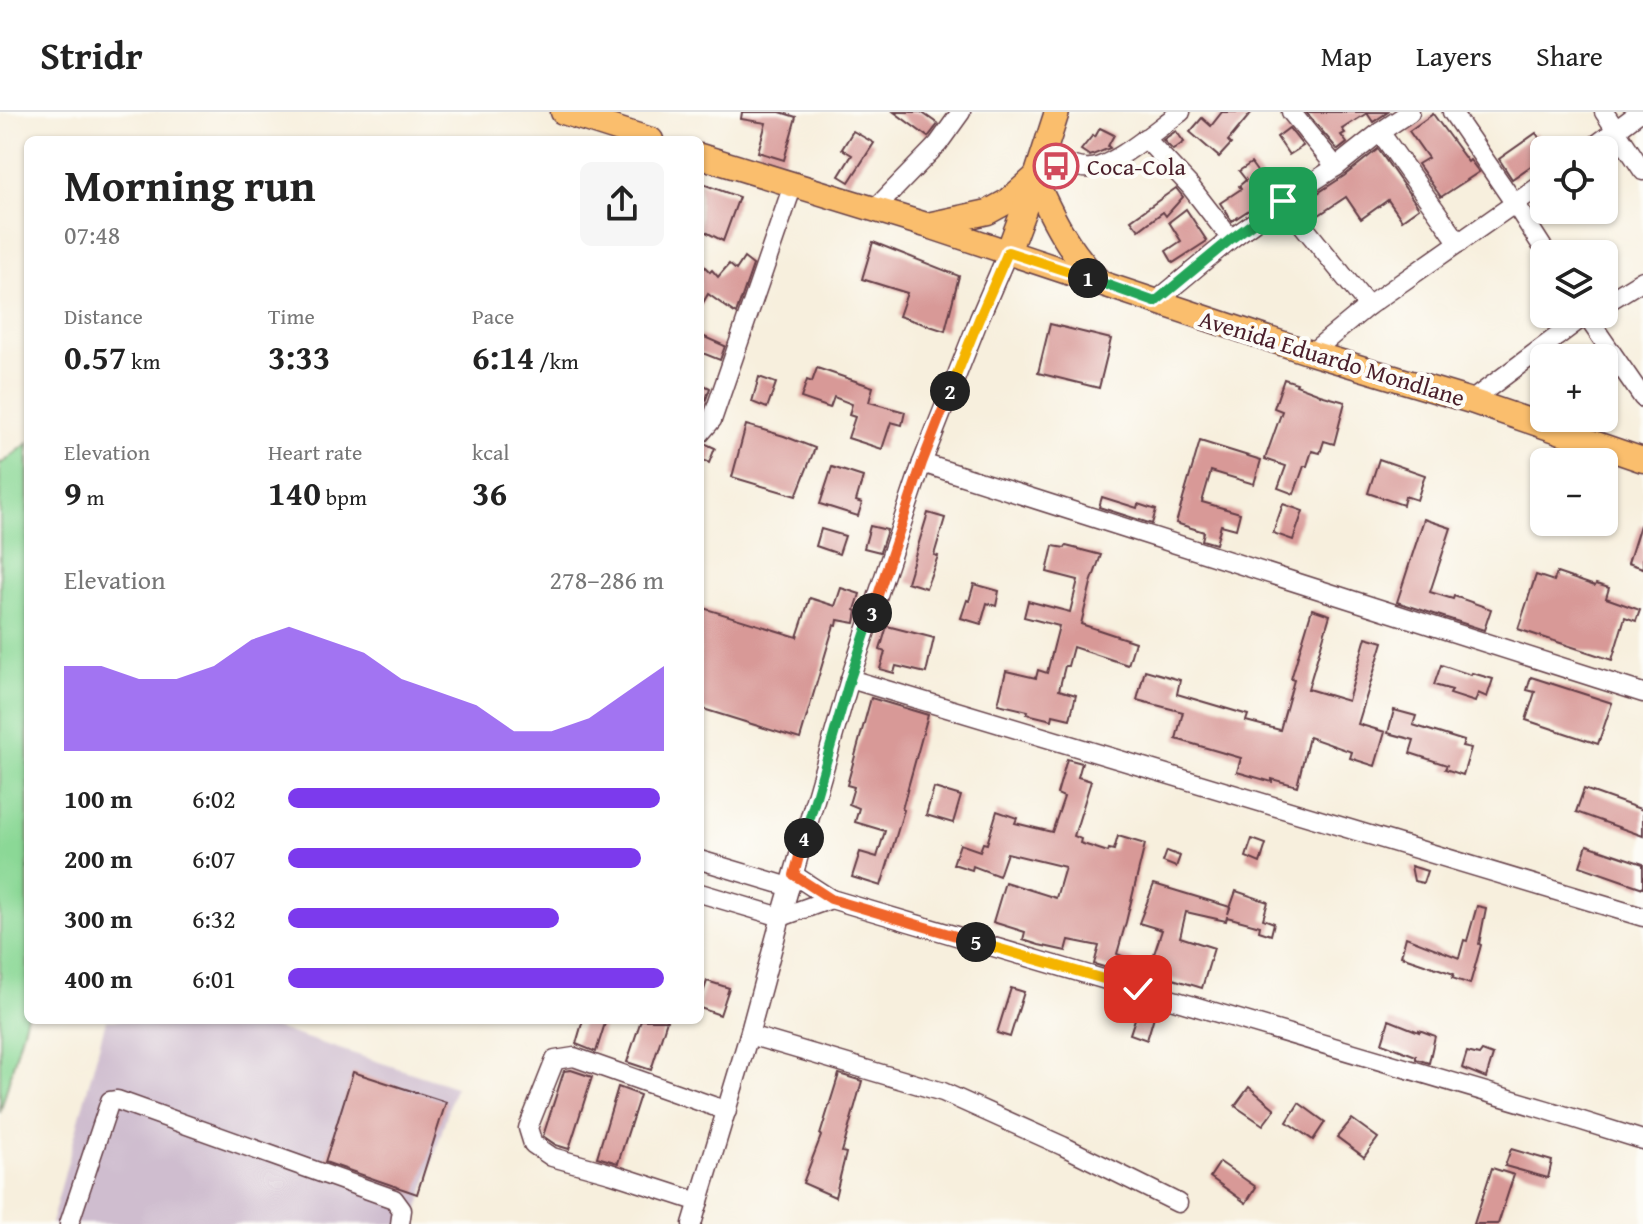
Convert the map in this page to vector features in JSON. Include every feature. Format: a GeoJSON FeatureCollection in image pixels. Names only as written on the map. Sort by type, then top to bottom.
{"type":"FeatureCollection","features":[{"type":"Feature","properties":{"kind":"main road"},"geometry":{"type":"LineString","coordinates":[[563,112],[638,136]]}},
{"type":"Feature","properties":{"kind":"main road"},"geometry":{"type":"LineString","coordinates":[[1008,252],[1057,112]]}},
{"type":"Feature","properties":{"kind":"main road","name":"Avenida Eduardo Mondlane"},"geometry":{"type":"LineString","coordinates":[[704,157],[926,225],[1311,353],[1471,401],[1643,460]]}},
{"type":"Feature","properties":{"kind":"main road"},"geometry":{"type":"LineString","coordinates":[[926,225],[988,212],[1008,201],[1038,169]]}},
{"type":"Feature","properties":{"kind":"main road"},"geometry":{"type":"LineString","coordinates":[[1038,169],[1066,243],[1101,283]]}},
{"type":"Feature","properties":{"kind":"street"},"geometry":{"type":"LineString","coordinates":[[874,210],[938,144],[961,112]]}},
{"type":"Feature","properties":{"kind":"street"},"geometry":{"type":"LineString","coordinates":[[1038,169],[1072,165],[1088,169],[1107,164],[1181,112]]}},
{"type":"Feature","properties":{"kind":"street"},"geometry":{"type":"LineString","coordinates":[[1291,112],[1336,167]]}},
{"type":"Feature","properties":{"kind":"street"},"geometry":{"type":"LineString","coordinates":[[1155,302],[1231,239],[1410,112]]}},
{"type":"Feature","properties":{"kind":"street"},"geometry":{"type":"LineString","coordinates":[[1452,112],[1538,240]]}},
{"type":"Feature","properties":{"kind":"street"},"geometry":{"type":"LineString","coordinates":[[1604,112],[1643,171]]}},
{"type":"Feature","properties":{"kind":"street"},"geometry":{"type":"LineString","coordinates":[[1608,136],[1640,112]]}},
{"type":"Feature","properties":{"kind":"street"},"geometry":{"type":"LineString","coordinates":[[1380,132],[1459,243]]}},
{"type":"Feature","properties":{"kind":"street"},"geometry":{"type":"LineString","coordinates":[[1145,138],[1190,186],[1231,239]]}},
{"type":"Feature","properties":{"kind":"street"},"geometry":{"type":"LineString","coordinates":[[704,429],[712,420],[793,185]]}},
{"type":"Feature","properties":{"kind":"street"},"geometry":{"type":"LineString","coordinates":[[1311,353],[1368,306],[1530,193]]}},
{"type":"Feature","properties":{"kind":"street"},"geometry":{"type":"LineString","coordinates":[[1283,201],[1368,306]]}},
{"type":"Feature","properties":{"kind":"street"},"geometry":{"type":"LineString","coordinates":[[692,1224],[850,679],[922,463],[1008,252]]}},
{"type":"Feature","properties":{"kind":"street"},"geometry":{"type":"LineString","coordinates":[[1618,295],[1643,280]]}},
{"type":"Feature","properties":{"kind":"street"},"geometry":{"type":"LineString","coordinates":[[1471,401],[1567,328]]}},
{"type":"Feature","properties":{"kind":"street"},"geometry":{"type":"LineString","coordinates":[[1596,328],[1643,398]]}},
{"type":"Feature","properties":{"kind":"street"},"geometry":{"type":"LineString","coordinates":[[922,463],[1643,693]]}},
{"type":"Feature","properties":{"kind":"street"},"geometry":{"type":"LineString","coordinates":[[850,679],[1643,917]]}},
{"type":"Feature","properties":{"kind":"street"},"geometry":{"type":"LineString","coordinates":[[704,861],[792,881],[831,899],[1643,1140]]}},
{"type":"Feature","properties":{"kind":"street"},"geometry":{"type":"LineString","coordinates":[[704,894],[781,917],[831,899]]}},
{"type":"Feature","properties":{"kind":"street"},"geometry":{"type":"LineString","coordinates":[[749,1035],[943,1092],[1063,1146],[1178,1203]]}},
{"type":"Feature","properties":{"kind":"street"},"geometry":{"type":"LineString","coordinates":[[699,1202],[552,1157],[533,1144],[528,1128],[555,1060],[574,1057],[727,1111]]}},
{"type":"Feature","properties":{"kind":"street"},"geometry":{"type":"LineString","coordinates":[[69,1224],[110,1101],[117,1100],[394,1199],[402,1210],[400,1224]]}},
{"type":"Feature","properties":{"kind":"shaded area"},"geometry":{"type":"Polygon","coordinates":[[[105,1024],[263,1024],[455,1087],[414,1224],[51,1224],[105,1024]]]}},
{"type":"Feature","properties":{"kind":"green space"},"geometry":{"type":"Polygon","coordinates":[[[24,446],[24,1024],[0,1113],[0,463],[24,446]]]}},
{"type":"Feature","properties":{"kind":"building"},"geometry":{"type":"Polygon","coordinates":[[[742,112],[780,112],[796,117],[784,160],[758,152],[766,123],[741,119],[742,112]]]}},
{"type":"Feature","properties":{"kind":"building"},"geometry":{"type":"Polygon","coordinates":[[[894,112],[921,112],[938,124],[928,137],[894,112]]]}},
{"type":"Feature","properties":{"kind":"building"},"geometry":{"type":"Polygon","coordinates":[[[1222,112],[1252,112],[1219,157],[1190,132],[1202,118],[1211,126],[1222,112]]]}},
{"type":"Feature","properties":{"kind":"building"},"geometry":{"type":"Polygon","coordinates":[[[1306,112],[1388,112],[1373,122],[1367,113],[1342,129],[1345,133],[1341,135],[1347,143],[1338,150],[1306,112]]]}},
{"type":"Feature","properties":{"kind":"building"},"geometry":{"type":"Polygon","coordinates":[[[1433,114],[1468,162],[1470,160],[1479,172],[1441,197],[1418,164],[1428,158],[1409,131],[1433,114]]]}},
{"type":"Feature","properties":{"kind":"building"},"geometry":{"type":"Polygon","coordinates":[[[1100,128],[1114,135],[1108,146],[1110,148],[1090,156],[1081,150],[1100,128]]]}},
{"type":"Feature","properties":{"kind":"building"},"geometry":{"type":"Polygon","coordinates":[[[1289,128],[1303,146],[1289,155],[1277,137],[1289,128]]]}},
{"type":"Feature","properties":{"kind":"building"},"geometry":{"type":"Polygon","coordinates":[[[853,131],[874,143],[849,182],[839,176],[852,155],[842,149],[853,131]]]}},
{"type":"Feature","properties":{"kind":"building"},"geometry":{"type":"Polygon","coordinates":[[[1176,131],[1184,142],[1173,150],[1163,140],[1176,131]]]}},
{"type":"Feature","properties":{"kind":"building"},"geometry":{"type":"Polygon","coordinates":[[[1530,137],[1530,167],[1512,179],[1499,159],[1530,137]]]}},
{"type":"Feature","properties":{"kind":"building"},"geometry":{"type":"Polygon","coordinates":[[[1378,149],[1419,208],[1402,220],[1388,200],[1361,219],[1346,197],[1313,219],[1301,204],[1378,149]]]}},
{"type":"Feature","properties":{"kind":"building"},"geometry":{"type":"Polygon","coordinates":[[[1251,163],[1273,194],[1232,221],[1220,203],[1241,189],[1239,186],[1246,180],[1239,171],[1251,163]]]}},
{"type":"Feature","properties":{"kind":"building"},"geometry":{"type":"Polygon","coordinates":[[[704,184],[739,197],[723,241],[704,231],[704,184]]]}},
{"type":"Feature","properties":{"kind":"building"},"geometry":{"type":"Polygon","coordinates":[[[1176,188],[1183,197],[1166,216],[1163,212],[1139,230],[1131,220],[1176,188]]]}},
{"type":"Feature","properties":{"kind":"building"},"geometry":{"type":"Polygon","coordinates":[[[1186,209],[1207,241],[1173,263],[1166,251],[1181,241],[1169,222],[1186,209]]]}},
{"type":"Feature","properties":{"kind":"building"},"geometry":{"type":"Polygon","coordinates":[[[873,242],[959,276],[945,331],[899,316],[907,293],[862,279],[873,242]]]}},
{"type":"Feature","properties":{"kind":"building"},"geometry":{"type":"Polygon","coordinates":[[[744,258],[753,265],[736,314],[708,294],[704,301],[704,266],[718,277],[729,264],[736,270],[744,258]]]}},
{"type":"Feature","properties":{"kind":"building"},"geometry":{"type":"Polygon","coordinates":[[[1050,324],[1111,339],[1099,388],[1038,373],[1050,324]]]}},
{"type":"Feature","properties":{"kind":"building"},"geometry":{"type":"Polygon","coordinates":[[[704,337],[725,346],[720,360],[704,354],[704,337]]]}},
{"type":"Feature","properties":{"kind":"building"},"geometry":{"type":"Polygon","coordinates":[[[817,368],[873,387],[869,402],[905,412],[902,425],[891,422],[882,449],[848,438],[855,417],[849,415],[852,404],[834,397],[830,408],[801,398],[807,380],[812,382],[817,368]]]}},
{"type":"Feature","properties":{"kind":"building"},"geometry":{"type":"Polygon","coordinates":[[[759,377],[776,383],[767,408],[752,402],[759,377]]]}},
{"type":"Feature","properties":{"kind":"building"},"geometry":{"type":"Polygon","coordinates":[[[1284,379],[1345,402],[1334,444],[1324,441],[1320,453],[1312,451],[1294,494],[1278,488],[1286,466],[1265,459],[1282,411],[1274,408],[1284,379]]]}},
{"type":"Feature","properties":{"kind":"building"},"geometry":{"type":"Polygon","coordinates":[[[704,385],[710,388],[704,405],[704,385]]]}},
{"type":"Feature","properties":{"kind":"building"},"geometry":{"type":"Polygon","coordinates":[[[746,425],[815,448],[796,496],[732,477],[746,425]]]}},
{"type":"Feature","properties":{"kind":"building"},"geometry":{"type":"Polygon","coordinates":[[[1200,441],[1261,460],[1254,484],[1211,471],[1202,502],[1240,513],[1236,529],[1221,525],[1216,544],[1202,540],[1204,532],[1176,523],[1200,441]]]}},
{"type":"Feature","properties":{"kind":"building"},"geometry":{"type":"Polygon","coordinates":[[[704,445],[715,448],[709,463],[704,461],[704,445]]]}},
{"type":"Feature","properties":{"kind":"building"},"geometry":{"type":"Polygon","coordinates":[[[1379,459],[1425,475],[1417,500],[1405,496],[1403,505],[1368,493],[1379,459]]]}},
{"type":"Feature","properties":{"kind":"building"},"geometry":{"type":"Polygon","coordinates":[[[832,467],[863,477],[856,501],[862,503],[858,516],[820,504],[832,467]]]}},
{"type":"Feature","properties":{"kind":"building"},"geometry":{"type":"Polygon","coordinates":[[[1102,497],[1137,508],[1138,504],[1156,510],[1152,524],[1099,507],[1102,497]]]}},
{"type":"Feature","properties":{"kind":"building"},"geometry":{"type":"Polygon","coordinates":[[[1283,504],[1303,511],[1293,540],[1273,533],[1283,504]]]}},
{"type":"Feature","properties":{"kind":"building"},"geometry":{"type":"Polygon","coordinates":[[[928,513],[945,518],[934,555],[938,556],[926,588],[907,582],[928,513]]]}},
{"type":"Feature","properties":{"kind":"building"},"geometry":{"type":"Polygon","coordinates":[[[1424,519],[1451,528],[1430,592],[1453,599],[1454,596],[1491,609],[1484,630],[1397,602],[1424,519]]]}},
{"type":"Feature","properties":{"kind":"building"},"geometry":{"type":"Polygon","coordinates":[[[1640,525],[1643,525],[1643,568],[1628,563],[1640,525]]]}},
{"type":"Feature","properties":{"kind":"building"},"geometry":{"type":"Polygon","coordinates":[[[870,526],[887,530],[880,552],[864,548],[870,526]]]}},
{"type":"Feature","properties":{"kind":"building"},"geometry":{"type":"Polygon","coordinates":[[[821,529],[845,536],[839,554],[816,546],[821,529]]]}},
{"type":"Feature","properties":{"kind":"building"},"geometry":{"type":"Polygon","coordinates":[[[1053,546],[1101,555],[1081,624],[1135,642],[1128,665],[1073,647],[1059,690],[1076,695],[1070,719],[1053,715],[1052,720],[998,704],[1006,671],[1036,678],[1038,670],[1047,673],[1059,626],[1024,617],[1028,601],[1070,612],[1078,580],[1047,572],[1053,546]]]}},
{"type":"Feature","properties":{"kind":"building"},"geometry":{"type":"Polygon","coordinates":[[[1557,573],[1609,588],[1606,598],[1640,610],[1636,621],[1625,617],[1612,660],[1518,629],[1536,575],[1554,581],[1557,573]]]}},
{"type":"Feature","properties":{"kind":"building"},"geometry":{"type":"Polygon","coordinates":[[[974,584],[999,591],[996,606],[987,603],[981,624],[961,618],[974,584]]]}},
{"type":"Feature","properties":{"kind":"building"},"geometry":{"type":"Polygon","coordinates":[[[841,588],[860,594],[855,623],[838,620],[837,626],[834,625],[800,739],[704,709],[704,608],[797,637],[810,598],[835,606],[841,588]]]}},
{"type":"Feature","properties":{"kind":"building"},"geometry":{"type":"Polygon","coordinates":[[[1312,609],[1330,615],[1308,689],[1348,701],[1366,637],[1383,642],[1358,724],[1385,732],[1375,766],[1350,758],[1352,752],[1309,737],[1297,786],[1272,779],[1272,782],[1237,772],[1241,758],[1176,739],[1183,712],[1137,700],[1145,670],[1180,680],[1177,694],[1248,715],[1246,721],[1280,730],[1294,680],[1291,679],[1312,609]]]}},
{"type":"Feature","properties":{"kind":"building"},"geometry":{"type":"Polygon","coordinates":[[[887,626],[934,638],[926,673],[896,666],[894,673],[880,669],[885,652],[880,650],[887,626]]]}},
{"type":"Feature","properties":{"kind":"building"},"geometry":{"type":"Polygon","coordinates":[[[1441,665],[1493,679],[1487,697],[1478,693],[1475,702],[1434,685],[1441,665]]]}},
{"type":"Feature","properties":{"kind":"building"},"geometry":{"type":"Polygon","coordinates":[[[1531,677],[1612,703],[1598,744],[1526,720],[1535,692],[1527,690],[1531,677]]]}},
{"type":"Feature","properties":{"kind":"building"},"geometry":{"type":"Polygon","coordinates":[[[871,698],[928,715],[881,886],[852,877],[860,852],[877,857],[885,831],[855,822],[859,808],[849,804],[854,787],[847,785],[871,698]]]}},
{"type":"Feature","properties":{"kind":"building"},"geometry":{"type":"Polygon","coordinates":[[[1394,710],[1416,716],[1413,725],[1464,741],[1462,746],[1471,748],[1463,775],[1445,769],[1447,765],[1410,753],[1414,740],[1388,733],[1394,710]]]}},
{"type":"Feature","properties":{"kind":"building"},"geometry":{"type":"Polygon","coordinates":[[[1067,759],[1082,763],[1078,777],[1091,781],[1074,836],[1081,839],[1080,843],[1108,852],[1109,849],[1114,850],[1118,836],[1145,844],[1117,954],[1150,966],[1162,930],[1139,923],[1154,884],[1230,907],[1228,914],[1236,891],[1268,902],[1263,919],[1274,923],[1271,935],[1259,931],[1260,926],[1227,917],[1226,921],[1186,912],[1180,937],[1214,948],[1202,988],[1160,975],[1158,983],[1094,964],[1099,946],[1069,940],[1066,951],[1039,945],[1023,940],[1025,932],[993,922],[1005,882],[1056,898],[1065,867],[1007,853],[999,876],[973,866],[972,870],[953,864],[960,844],[980,851],[983,843],[987,844],[997,811],[1017,818],[1015,823],[1052,832],[1064,797],[1057,794],[1067,759]]]}},
{"type":"Feature","properties":{"kind":"building"},"geometry":{"type":"Polygon","coordinates":[[[934,788],[961,796],[953,823],[926,815],[934,788]]]}},
{"type":"Feature","properties":{"kind":"building"},"geometry":{"type":"Polygon","coordinates":[[[1584,789],[1643,810],[1643,836],[1576,812],[1584,789]]]}},
{"type":"Feature","properties":{"kind":"building"},"geometry":{"type":"Polygon","coordinates":[[[1252,839],[1266,844],[1260,863],[1246,857],[1252,839]]]}},
{"type":"Feature","properties":{"kind":"building"},"geometry":{"type":"Polygon","coordinates":[[[1587,845],[1643,864],[1643,888],[1580,866],[1587,845]]]}},
{"type":"Feature","properties":{"kind":"building"},"geometry":{"type":"Polygon","coordinates":[[[1167,851],[1180,856],[1176,867],[1163,862],[1167,851]]]}},
{"type":"Feature","properties":{"kind":"building"},"geometry":{"type":"Polygon","coordinates":[[[1411,866],[1427,871],[1423,883],[1414,881],[1411,866]]]}},
{"type":"Feature","properties":{"kind":"building"},"geometry":{"type":"Polygon","coordinates":[[[1477,906],[1486,908],[1481,945],[1470,984],[1452,978],[1454,974],[1401,956],[1406,937],[1459,958],[1477,906]]]}},
{"type":"Feature","properties":{"kind":"building"},"geometry":{"type":"Polygon","coordinates":[[[707,981],[729,988],[720,1015],[704,1009],[707,981]]]}},
{"type":"Feature","properties":{"kind":"building"},"geometry":{"type":"Polygon","coordinates":[[[1011,988],[1024,992],[1010,1037],[997,1033],[1011,988]]]}},
{"type":"Feature","properties":{"kind":"building"},"geometry":{"type":"Polygon","coordinates":[[[1139,1007],[1155,1013],[1147,1040],[1130,1034],[1139,1007]]]}},
{"type":"Feature","properties":{"kind":"building"},"geometry":{"type":"Polygon","coordinates":[[[1389,1020],[1435,1036],[1429,1063],[1382,1043],[1389,1020]]]}},
{"type":"Feature","properties":{"kind":"building"},"geometry":{"type":"Polygon","coordinates":[[[582,1024],[605,1024],[596,1052],[576,1044],[582,1024]]]}},
{"type":"Feature","properties":{"kind":"building"},"geometry":{"type":"Polygon","coordinates":[[[640,1024],[666,1024],[651,1070],[627,1062],[640,1024]]]}},
{"type":"Feature","properties":{"kind":"building"},"geometry":{"type":"Polygon","coordinates":[[[1482,1051],[1493,1055],[1486,1078],[1462,1068],[1467,1052],[1479,1055],[1482,1051]]]}},
{"type":"Feature","properties":{"kind":"building"},"geometry":{"type":"Polygon","coordinates":[[[571,1070],[592,1077],[569,1149],[543,1136],[564,1071],[571,1070]]]}},
{"type":"Feature","properties":{"kind":"building"},"geometry":{"type":"Polygon","coordinates":[[[353,1072],[446,1102],[417,1194],[325,1162],[353,1072]]]}},
{"type":"Feature","properties":{"kind":"building"},"geometry":{"type":"Polygon","coordinates":[[[839,1074],[862,1081],[842,1152],[846,1153],[835,1197],[803,1183],[839,1074]]]}},
{"type":"Feature","properties":{"kind":"building"},"geometry":{"type":"Polygon","coordinates":[[[618,1087],[640,1095],[618,1163],[597,1157],[618,1087]]]}},
{"type":"Feature","properties":{"kind":"building"},"geometry":{"type":"Polygon","coordinates":[[[1249,1087],[1275,1109],[1263,1125],[1235,1106],[1249,1087]]]}},
{"type":"Feature","properties":{"kind":"building"},"geometry":{"type":"Polygon","coordinates":[[[1299,1103],[1325,1122],[1313,1140],[1287,1122],[1299,1103]]]}},
{"type":"Feature","properties":{"kind":"building"},"geometry":{"type":"Polygon","coordinates":[[[1352,1119],[1378,1138],[1364,1157],[1337,1137],[1352,1119]]]}},
{"type":"Feature","properties":{"kind":"building"},"geometry":{"type":"Polygon","coordinates":[[[1511,1149],[1552,1161],[1548,1178],[1505,1166],[1511,1149]]]}},
{"type":"Feature","properties":{"kind":"building"},"geometry":{"type":"Polygon","coordinates":[[[1220,1162],[1256,1187],[1246,1203],[1210,1177],[1220,1162]]]}},
{"type":"Feature","properties":{"kind":"building"},"geometry":{"type":"Polygon","coordinates":[[[1492,1168],[1514,1175],[1498,1224],[1474,1224],[1492,1168]]]}},
{"type":"Feature","properties":{"kind":"place","name":"Coca-Cola"},"geometry":{"type":"Point","coordinates":[1056,166]}},
{"type":"Feature","properties":{"kind":"route"},"geometry":{"type":"LineString","coordinates":[[1138,989],[831,899],[794,875],[850,679],[922,463],[1008,252],[1155,302],[1283,201]]}}]}
